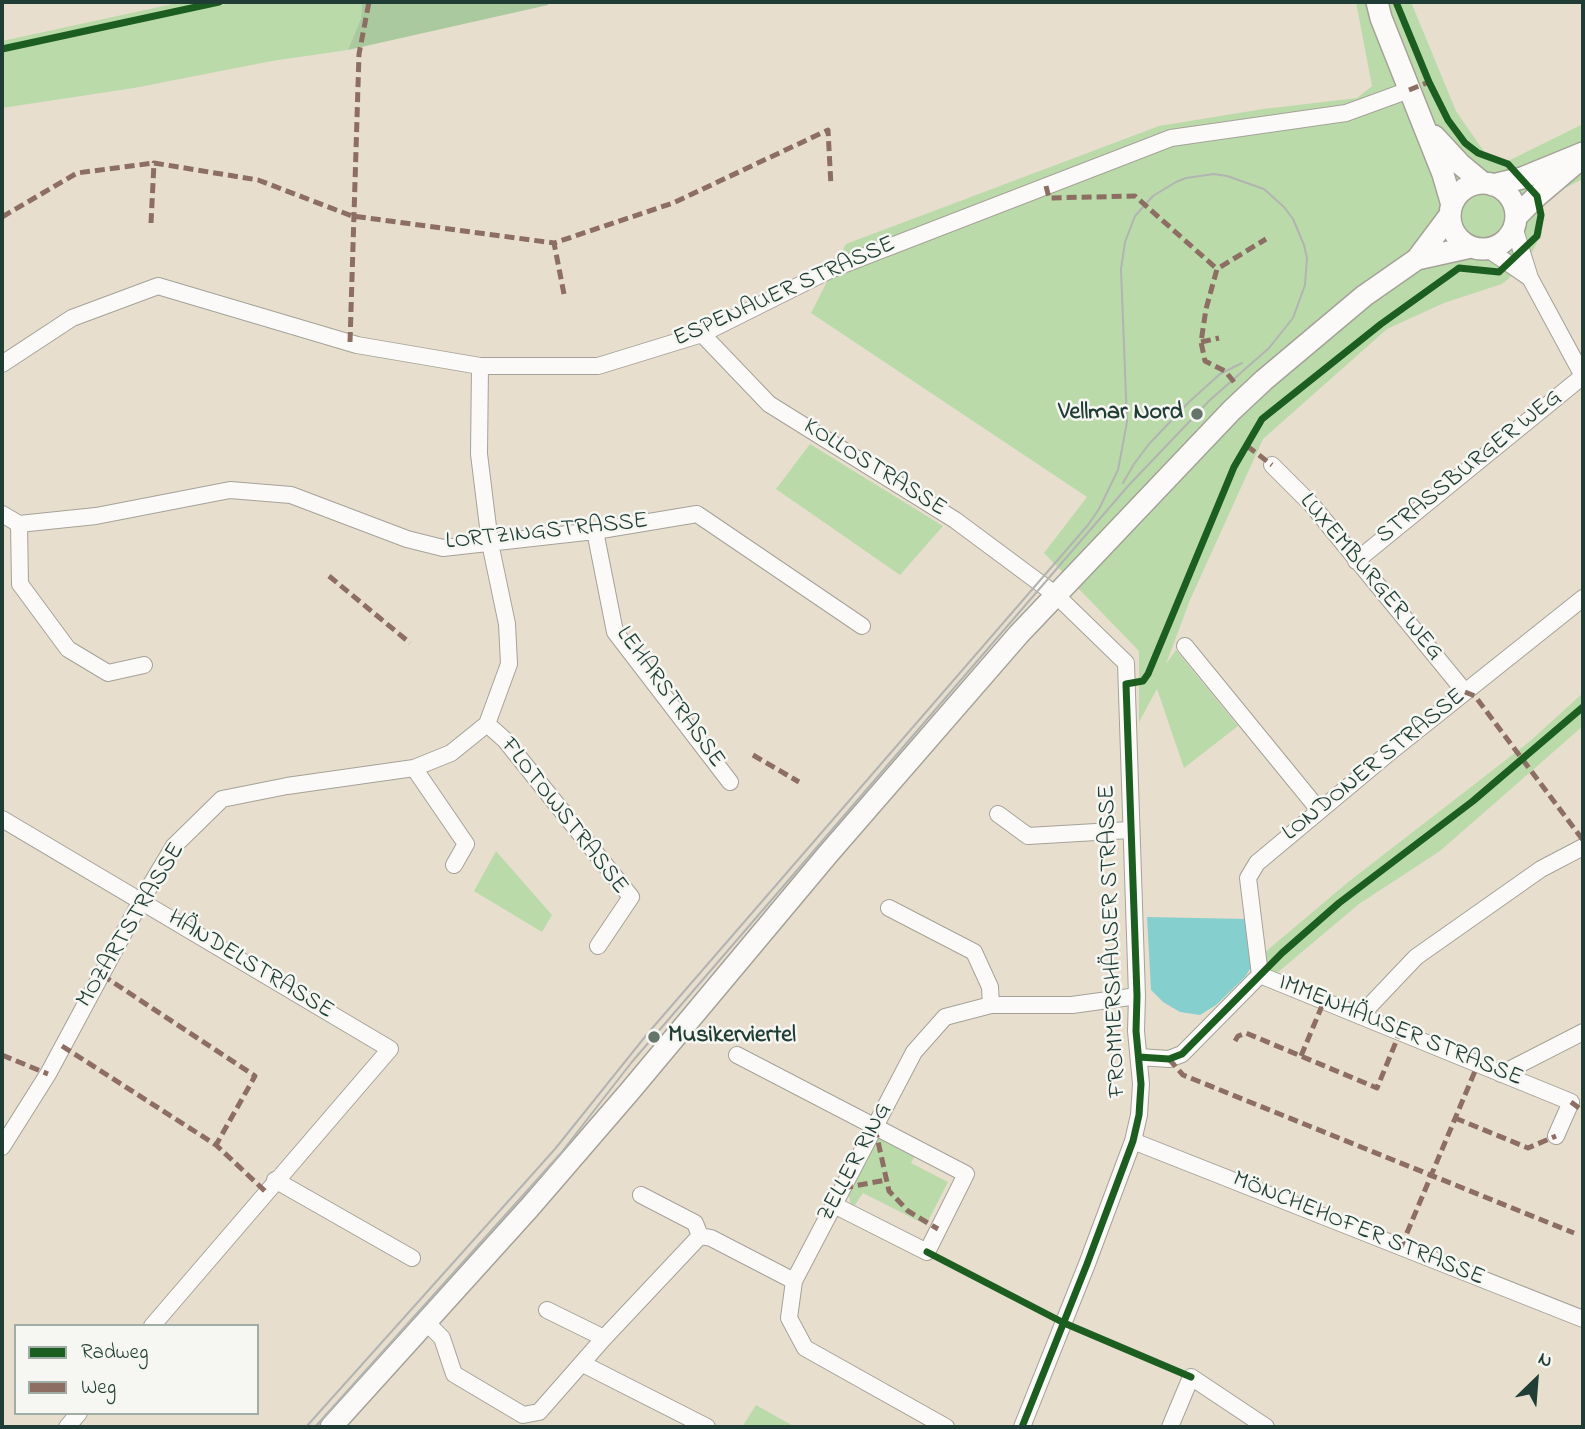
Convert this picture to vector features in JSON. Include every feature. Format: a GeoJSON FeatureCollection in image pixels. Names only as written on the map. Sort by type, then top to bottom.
{"type":"FeatureCollection","features":[{"type":"Feature","properties":{"kind":"main road"},"geometry":{"type":"LineString","coordinates":[[1377,2],[1425,127],[1451,210],[1455,233],[1462,242],[1479,247]]}},
{"type":"Feature","properties":{"kind":"main road"},"geometry":{"type":"LineString","coordinates":[[1425,127],[1460,164],[1510,197],[1515,222]]}},
{"type":"Feature","properties":{"kind":"main road"},"geometry":{"type":"LineString","coordinates":[[331,1427],[612,1112],[828,854],[1056,594],[1232,410],[1364,296],[1417,259],[1464,189],[1522,178],[1583,154]]}},
{"type":"Feature","properties":{"kind":"main road"},"geometry":{"type":"LineString","coordinates":[[1417,259],[1502,243],[1509,236],[1515,222],[1537,196],[1583,154]]}},
{"type":"Feature","properties":{"kind":"street","name":"ESPENAUER STRASSE"},"geometry":{"type":"LineString","coordinates":[[2,364],[72,318],[158,286],[357,345],[480,366],[598,366],[702,334],[832,269],[1171,138],[1346,113],[1409,90]]}},
{"type":"Feature","properties":{"kind":"street"},"geometry":{"type":"LineString","coordinates":[[1515,222],[1530,278],[1583,376]]}},
{"type":"Feature","properties":{"kind":"street"},"geometry":{"type":"LineString","coordinates":[[1479,247],[1530,278]]}},
{"type":"Feature","properties":{"kind":"street","name":"KOLLOSTRASSE"},"geometry":{"type":"LineString","coordinates":[[702,334],[769,404],[956,520],[1056,594]]}},
{"type":"Feature","properties":{"kind":"street"},"geometry":{"type":"LineString","coordinates":[[480,366],[479,454],[490,543],[507,625],[509,664],[487,724]]}},
{"type":"Feature","properties":{"kind":"street","name":"STRASSBURGER WEG"},"geometry":{"type":"LineString","coordinates":[[1356,561],[1583,376]]}},
{"type":"Feature","properties":{"kind":"street","name":"LUXEMBURGER WEG"},"geometry":{"type":"LineString","coordinates":[[1272,465],[1312,505],[1465,692]]}},
{"type":"Feature","properties":{"kind":"street","name":"LORTZINGSTRASSE"},"geometry":{"type":"LineString","coordinates":[[19,524],[96,516],[230,490],[291,495],[407,539],[443,548],[596,531],[697,514],[862,626]]}},
{"type":"Feature","properties":{"kind":"street"},"geometry":{"type":"LineString","coordinates":[[2,514],[19,524],[20,584],[68,649],[108,673],[144,665]]}},
{"type":"Feature","properties":{"kind":"street","name":"LEHARSTRASSE"},"geometry":{"type":"LineString","coordinates":[[596,531],[615,632],[730,782]]}},
{"type":"Feature","properties":{"kind":"street","name":"FROMMERSHÄUSER STRASSE"},"geometry":{"type":"LineString","coordinates":[[1022,1427],[1133,1141],[1139,1115],[1141,1084],[1136,1031],[1126,663],[1056,594]]}},
{"type":"Feature","properties":{"kind":"street","name":"LONDONER STRASSE"},"geometry":{"type":"LineString","coordinates":[[1261,975],[1248,878],[1257,863],[1583,598]]}},
{"type":"Feature","properties":{"kind":"street"},"geometry":{"type":"LineString","coordinates":[[1185,646],[1319,810]]}},
{"type":"Feature","properties":{"kind":"street","name":"MOZARTSTRASSE"},"geometry":{"type":"LineString","coordinates":[[2,1147],[48,1074],[141,901],[174,846],[222,799],[287,786],[414,768],[451,753],[487,724]]}},
{"type":"Feature","properties":{"kind":"street","name":"FLOTOWSTRASSE"},"geometry":{"type":"LineString","coordinates":[[487,724],[505,740],[631,897],[598,946]]}},
{"type":"Feature","properties":{"kind":"street"},"geometry":{"type":"LineString","coordinates":[[414,768],[466,845],[454,865]]}},
{"type":"Feature","properties":{"kind":"street"},"geometry":{"type":"LineString","coordinates":[[998,814],[1028,836],[1130,830]]}},
{"type":"Feature","properties":{"kind":"street","name":"HÄNDELSTRASSE"},"geometry":{"type":"LineString","coordinates":[[2,819],[390,1049],[275,1180]]}},
{"type":"Feature","properties":{"kind":"street"},"geometry":{"type":"LineString","coordinates":[[1360,1016],[1416,957],[1541,869],[1583,846]]}},
{"type":"Feature","properties":{"kind":"street"},"geometry":{"type":"LineString","coordinates":[[888,908],[974,952],[990,987],[991,1005]]}},
{"type":"Feature","properties":{"kind":"street","name":"IMMENHÄUSER STRASSE"},"geometry":{"type":"LineString","coordinates":[[1139,1058],[1169,1059],[1182,1054],[1261,975],[1571,1102],[1556,1136]]}},
{"type":"Feature","properties":{"kind":"street","name":"ZELLER RING"},"geometry":{"type":"LineString","coordinates":[[946,1427],[805,1348],[789,1318],[794,1281],[914,1052],[945,1017],[991,1005],[1072,1005],[1137,996]]}},
{"type":"Feature","properties":{"kind":"street"},"geometry":{"type":"LineString","coordinates":[[1502,1074],[1583,1032]]}},
{"type":"Feature","properties":{"kind":"street"},"geometry":{"type":"LineString","coordinates":[[737,1055],[966,1174],[927,1252],[834,1205]]}},
{"type":"Feature","properties":{"kind":"street","name":"MÖNCHEHOFER STRASSE"},"geometry":{"type":"LineString","coordinates":[[1133,1141],[1583,1319]]}},
{"type":"Feature","properties":{"kind":"street"},"geometry":{"type":"LineString","coordinates":[[154,1324],[275,1180],[412,1258]]}},
{"type":"Feature","properties":{"kind":"street"},"geometry":{"type":"LineString","coordinates":[[641,1195],[695,1223],[700,1236]]}},
{"type":"Feature","properties":{"kind":"street"},"geometry":{"type":"LineString","coordinates":[[426,1322],[442,1338],[454,1374],[523,1415],[539,1412],[700,1236]]}},
{"type":"Feature","properties":{"kind":"street"},"geometry":{"type":"LineString","coordinates":[[700,1236],[711,1238],[794,1281]]}},
{"type":"Feature","properties":{"kind":"street"},"geometry":{"type":"LineString","coordinates":[[547,1310],[604,1338]]}},
{"type":"Feature","properties":{"kind":"street"},"geometry":{"type":"LineString","coordinates":[[583,1364],[707,1427]]}},
{"type":"Feature","properties":{"kind":"street"},"geometry":{"type":"LineString","coordinates":[[1170,1427],[1191,1377],[1266,1427]]}},
{"type":"Feature","properties":{"kind":"green space"},"geometry":{"type":"Polygon","coordinates":[[[182,2],[362,2],[361,18],[348,50],[2,108],[2,41],[182,2]]]}},
{"type":"Feature","properties":{"kind":"green space"},"geometry":{"type":"Polygon","coordinates":[[[362,2],[548,2],[548,5],[348,50],[361,18],[362,2]]]}},
{"type":"Feature","properties":{"kind":"green space"},"geometry":{"type":"Polygon","coordinates":[[[1356,2],[1411,2],[1456,111],[1485,153],[1508,161],[1583,124],[1583,179],[1535,203],[1542,233],[1526,264],[1502,284],[1444,303],[1387,329],[1263,439],[1190,600],[1166,664],[1176,650],[1238,726],[1184,768],[1157,689],[1139,722],[1139,651],[1044,553],[1087,497],[811,313],[846,244],[1159,126],[1263,109],[1357,98],[1372,86],[1356,2]]]}},
{"type":"Feature","properties":{"kind":"green space"},"geometry":{"type":"Polygon","coordinates":[[[810,444],[943,526],[900,575],[776,489],[810,444]]]}},
{"type":"Feature","properties":{"kind":"green space"},"geometry":{"type":"Polygon","coordinates":[[[1583,693],[1583,726],[1440,851],[1359,904],[1277,973],[1251,964],[1347,883],[1529,742],[1583,693]]]}},
{"type":"Feature","properties":{"kind":"green space"},"geometry":{"type":"Polygon","coordinates":[[[496,851],[552,915],[542,932],[474,891],[496,851]]]}},
{"type":"Feature","properties":{"kind":"green space"},"geometry":{"type":"Polygon","coordinates":[[[880,1130],[918,1150],[911,1163],[948,1182],[926,1225],[863,1193],[855,1205],[851,1204],[848,1193],[880,1130]]]}},
{"type":"Feature","properties":{"kind":"green space"},"geometry":{"type":"Polygon","coordinates":[[[756,1405],[795,1427],[742,1427],[756,1405]]]}},
{"type":"Feature","properties":{"kind":"water"},"geometry":{"type":"Polygon","coordinates":[[[1147,917],[1247,919],[1252,966],[1245,977],[1216,1005],[1200,1015],[1180,1012],[1163,1002],[1151,990],[1147,917]]]}},
{"type":"Feature","properties":{"kind":"tram line"},"geometry":{"type":"LineString","coordinates":[[306,1427],[555,1149],[648,1033],[1088,525],[1099,509],[1118,470],[1127,422],[1121,269],[1125,242],[1135,216],[1153,196],[1186,178],[1214,174],[1264,189],[1293,219],[1307,258],[1305,285],[1293,318],[1269,348],[1210,400],[1128,486],[631,1063],[561,1153],[315,1427]]}},
{"type":"Feature","properties":{"kind":"tram line"},"geometry":{"type":"LineString","coordinates":[[1123,483],[1149,444],[1189,402],[1220,374],[1242,363]]}},
{"type":"Feature","properties":{"kind":"marked path"},"geometry":{"type":"LineString","coordinates":[[350,342],[359,54],[369,2]]}},
{"type":"Feature","properties":{"kind":"marked path"},"geometry":{"type":"LineString","coordinates":[[1409,90],[1429,82]]}},
{"type":"Feature","properties":{"kind":"marked path"},"geometry":{"type":"LineString","coordinates":[[564,294],[554,243],[673,203],[828,130],[831,186]]}},
{"type":"Feature","properties":{"kind":"marked path"},"geometry":{"type":"LineString","coordinates":[[2,217],[77,173],[154,163]]}},
{"type":"Feature","properties":{"kind":"marked path"},"geometry":{"type":"LineString","coordinates":[[151,223],[154,163],[258,180],[352,216],[554,243]]}},
{"type":"Feature","properties":{"kind":"marked path"},"geometry":{"type":"LineString","coordinates":[[1046,186],[1049,198],[1135,196],[1217,269]]}},
{"type":"Feature","properties":{"kind":"marked path"},"geometry":{"type":"LineString","coordinates":[[1234,382],[1225,371],[1205,361],[1201,342],[1206,309],[1217,269],[1266,239]]}},
{"type":"Feature","properties":{"kind":"marked path"},"geometry":{"type":"LineString","coordinates":[[1201,342],[1219,338]]}},
{"type":"Feature","properties":{"kind":"marked path"},"geometry":{"type":"LineString","coordinates":[[1247,446],[1272,465]]}},
{"type":"Feature","properties":{"kind":"marked path"},"geometry":{"type":"LineString","coordinates":[[329,576],[410,643]]}},
{"type":"Feature","properties":{"kind":"marked path"},"geometry":{"type":"LineString","coordinates":[[1465,692],[1475,696],[1583,840]]}},
{"type":"Feature","properties":{"kind":"marked path"},"geometry":{"type":"LineString","coordinates":[[753,755],[799,782]]}},
{"type":"Feature","properties":{"kind":"marked path"},"geometry":{"type":"LineString","coordinates":[[102,975],[255,1076],[216,1145]]}},
{"type":"Feature","properties":{"kind":"marked path"},"geometry":{"type":"LineString","coordinates":[[1301,1056],[1324,1001]]}},
{"type":"Feature","properties":{"kind":"marked path"},"geometry":{"type":"LineString","coordinates":[[1235,1041],[1238,1036],[1246,1033],[1377,1088],[1400,1032]]}},
{"type":"Feature","properties":{"kind":"marked path"},"geometry":{"type":"LineString","coordinates":[[62,1046],[216,1145],[266,1192]]}},
{"type":"Feature","properties":{"kind":"marked path"},"geometry":{"type":"LineString","coordinates":[[2,1055],[48,1074]]}},
{"type":"Feature","properties":{"kind":"marked path"},"geometry":{"type":"LineString","coordinates":[[1169,1059],[1183,1075],[1574,1233]]}},
{"type":"Feature","properties":{"kind":"marked path"},"geometry":{"type":"LineString","coordinates":[[1401,1247],[1478,1064]]}},
{"type":"Feature","properties":{"kind":"marked path"},"geometry":{"type":"LineString","coordinates":[[1571,1102],[1583,1111]]}},
{"type":"Feature","properties":{"kind":"marked path"},"geometry":{"type":"LineString","coordinates":[[1455,1118],[1528,1148],[1556,1136]]}},
{"type":"Feature","properties":{"kind":"marked path"},"geometry":{"type":"LineString","coordinates":[[875,1128],[889,1191],[908,1211],[938,1229]]}},
{"type":"Feature","properties":{"kind":"marked path"},"geometry":{"type":"LineString","coordinates":[[843,1188],[886,1180]]}},
{"type":"Feature","properties":{"kind":"cycle path"},"geometry":{"type":"LineString","coordinates":[[2,49],[219,2]]}},
{"type":"Feature","properties":{"kind":"cycle path"},"geometry":{"type":"LineString","coordinates":[[1022,1427],[1087,1264],[1133,1141],[1139,1115],[1141,1084],[1136,1031],[1126,684],[1143,681],[1148,674],[1234,467],[1262,419],[1381,324],[1459,268],[1499,272],[1537,236],[1541,215],[1537,196],[1508,164],[1478,153],[1465,143],[1448,120],[1396,2]]}},
{"type":"Feature","properties":{"kind":"cycle path"},"geometry":{"type":"LineString","coordinates":[[1139,1057],[1169,1059],[1182,1054],[1282,953],[1339,903],[1473,801],[1583,707]]}},
{"type":"Feature","properties":{"kind":"cycle path"},"geometry":{"type":"LineString","coordinates":[[927,1252],[1064,1323],[1191,1377]]}},
{"type":"Feature","properties":{"kind":"place","name":"Vellmar Nord"},"geometry":{"type":"Point","coordinates":[1197,414]}},
{"type":"Feature","properties":{"kind":"place","name":"Musikerviertel"},"geometry":{"type":"Point","coordinates":[654,1037]}}]}
